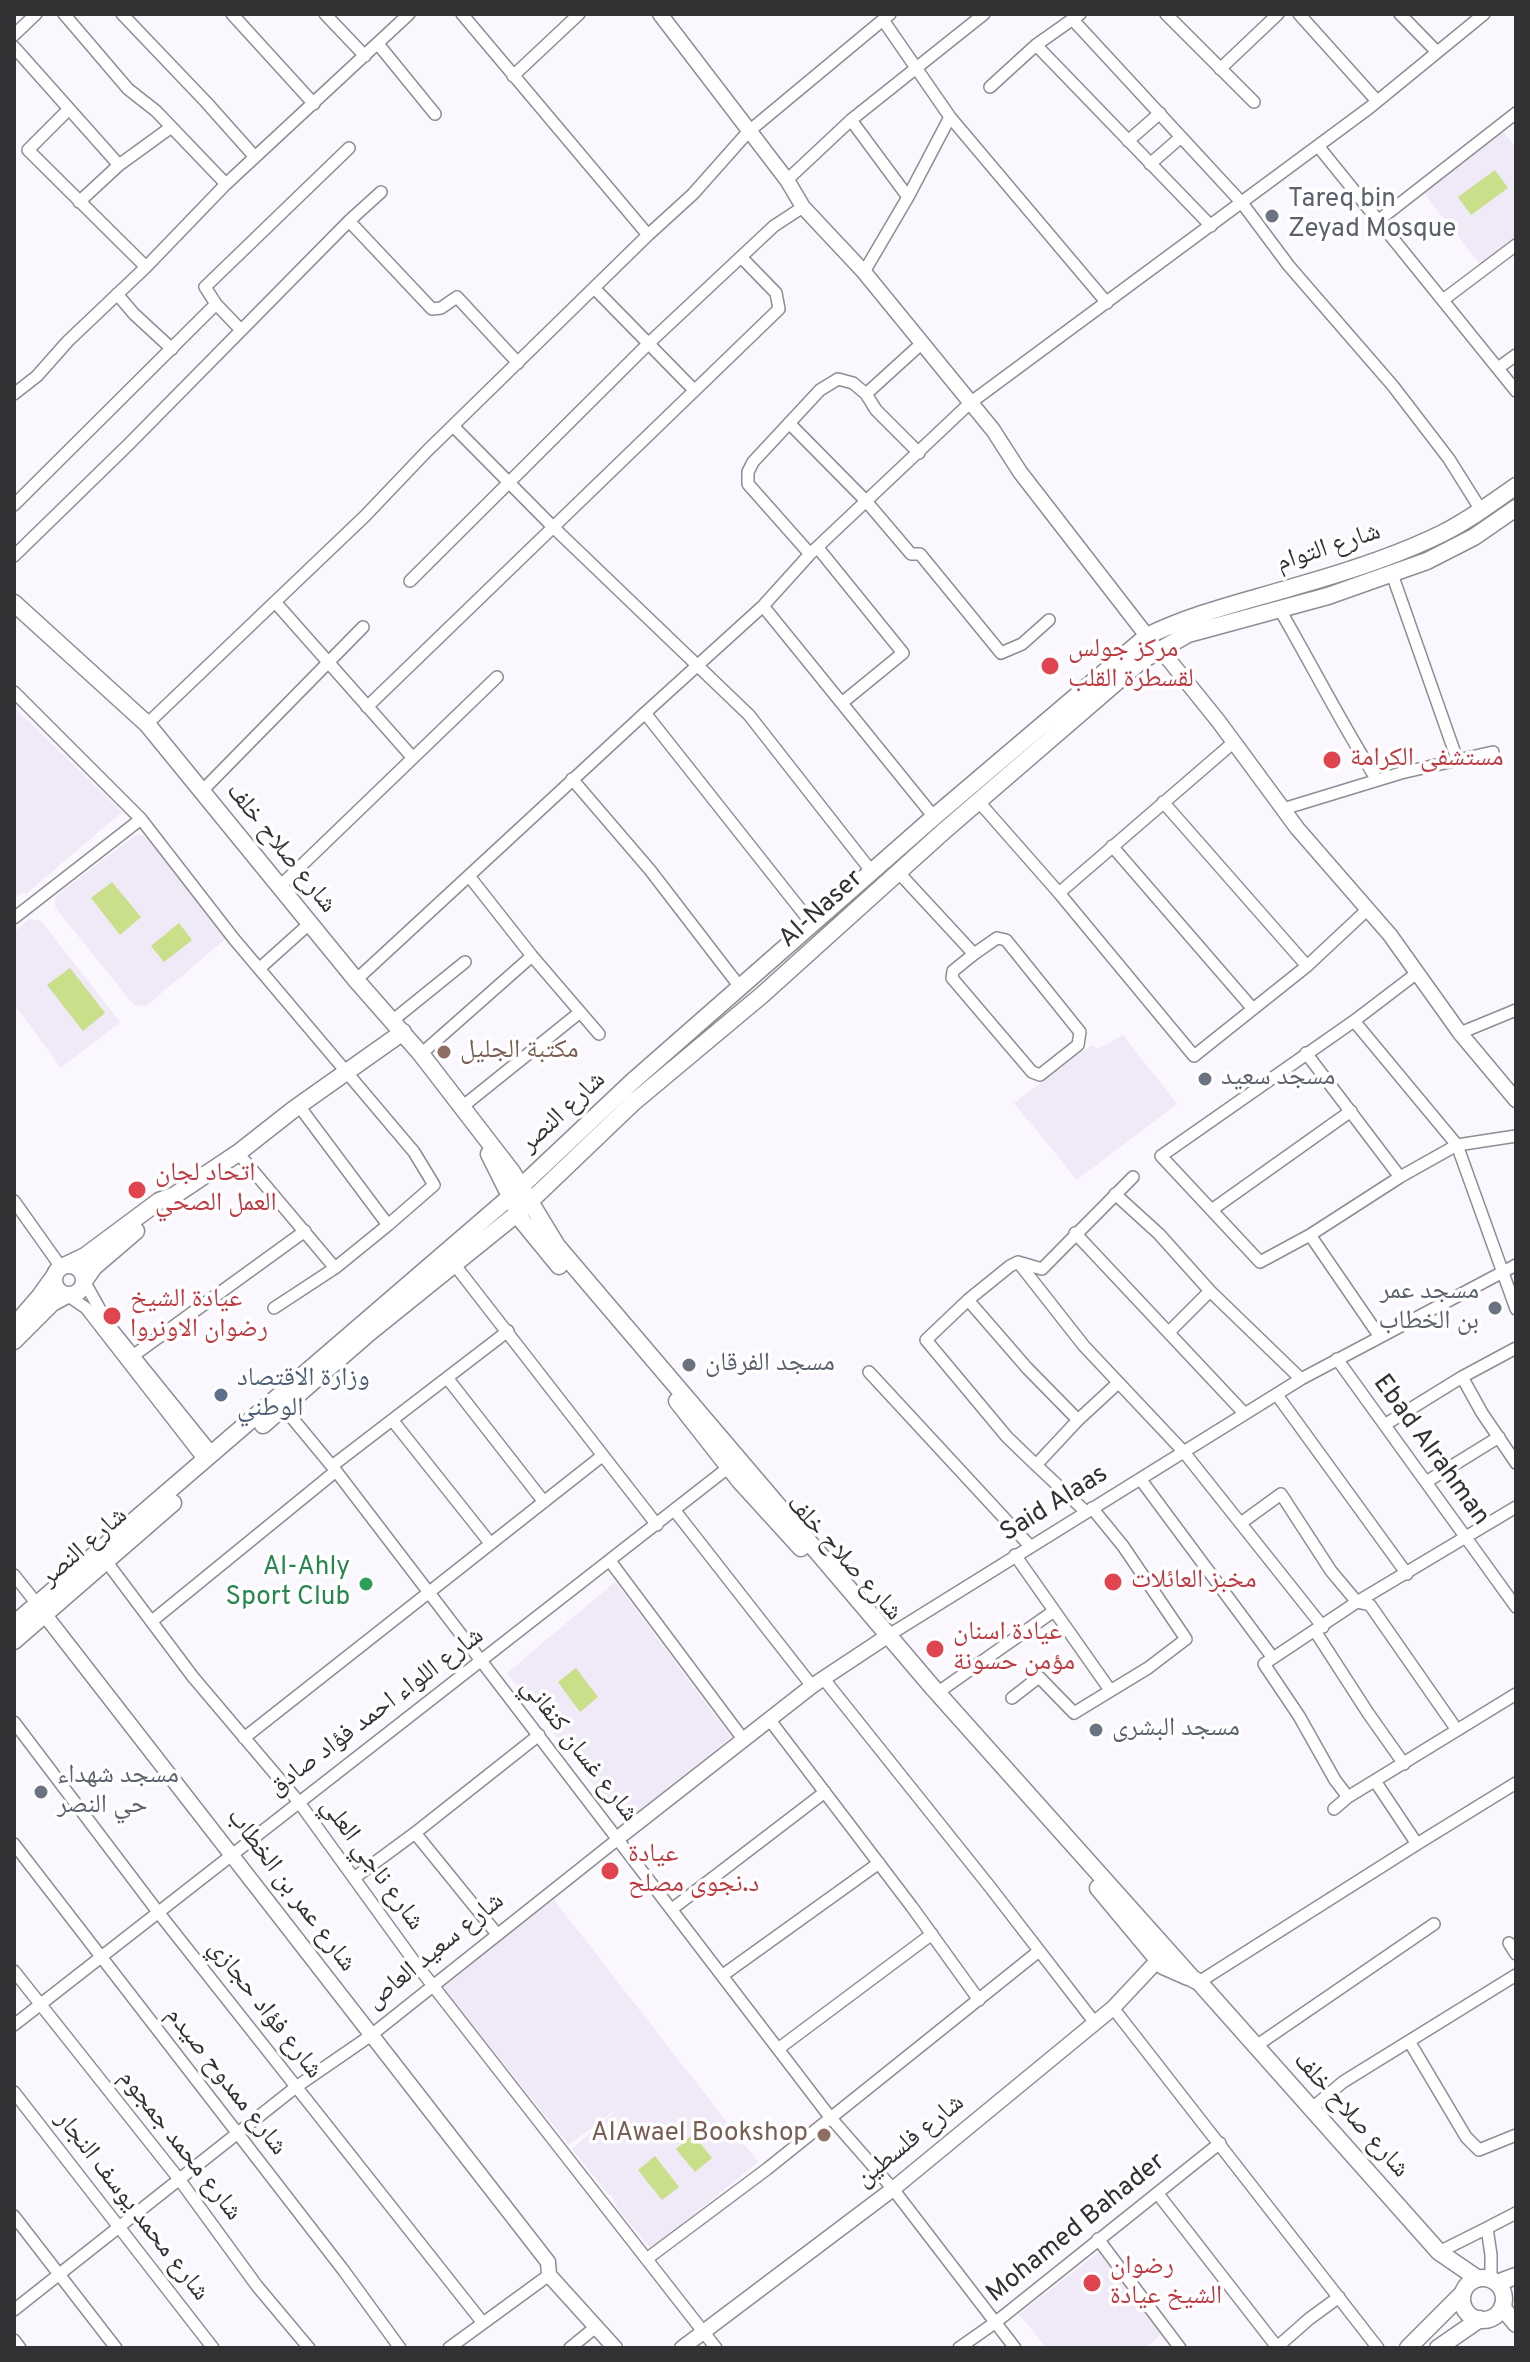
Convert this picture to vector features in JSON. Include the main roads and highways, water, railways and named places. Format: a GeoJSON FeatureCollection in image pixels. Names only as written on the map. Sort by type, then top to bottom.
{"type":"FeatureCollection","features":[{"type":"Feature","properties":{"kind":"main road","name":"شارع التوام"},"geometry":{"type":"LineString","coordinates":[[1147,636],[1187,618],[1324,578],[1421,544],[1516,486]]}},
{"type":"Feature","properties":{"kind":"main road","name":"شارع التوام"},"geometry":{"type":"LineString","coordinates":[[1161,650],[1188,634],[1280,610],[1427,561],[1459,545],[1516,508]]}},
{"type":"Feature","properties":{"kind":"main road","name":"شارع صلاح خلف"},"geometry":{"type":"LineString","coordinates":[[14,603],[147,724],[309,924],[421,1054],[489,1145],[520,1199],[557,1246],[1163,1966],[1196,1981]]}},
{"type":"Feature","properties":{"kind":"main road","name":"شارع النصر"},"geometry":{"type":"LineString","coordinates":[[14,1624],[42,1609],[106,1561],[370,1332],[454,1264],[633,1081],[934,817],[1147,636]]}},
{"type":"Feature","properties":{"kind":"main road","name":"Al-Naser"},"geometry":{"type":"LineString","coordinates":[[520,1199],[762,995],[1141,661],[1161,650]]}},
{"type":"Feature","properties":{"kind":"main road"},"geometry":{"type":"LineString","coordinates":[[14,1326],[61,1269],[85,1256],[159,1201],[175,1195],[238,1153],[346,1071],[397,1027]]}},
{"type":"Feature","properties":{"kind":"main road"},"geometry":{"type":"LineString","coordinates":[[14,1341],[52,1303],[79,1290],[94,1267],[167,1207],[175,1195]]}},
{"type":"Feature","properties":{"kind":"main road","name":"شارع النصر"},"geometry":{"type":"LineString","coordinates":[[14,1641],[42,1609],[209,1458],[520,1199]]}},
{"type":"Feature","properties":{"kind":"main road","name":"شارع صلاح خلف"},"geometry":{"type":"LineString","coordinates":[[520,1199],[523,1222],[608,1319],[729,1467],[937,1693],[1439,2252],[1488,2280]]}},
{"type":"Feature","properties":{"kind":"main road"},"geometry":{"type":"LineString","coordinates":[[61,1269],[80,1270],[84,1281]]}},
{"type":"Feature","properties":{"kind":"main road"},"geometry":{"type":"LineString","coordinates":[[61,1269],[57,1288],[67,1295]]}},
{"type":"Feature","properties":{"kind":"main road"},"geometry":{"type":"LineString","coordinates":[[1408,2348],[1471,2281],[1516,2276]]}},
{"type":"Feature","properties":{"kind":"main road"},"geometry":{"type":"LineString","coordinates":[[1488,2280],[1507,2300],[1516,2324]]}},
{"type":"Feature","properties":{"kind":"main road"},"geometry":{"type":"LineString","coordinates":[[1463,2293],[1464,2307],[1480,2319]]}},
{"type":"Feature","properties":{"kind":"main road"},"geometry":{"type":"LineString","coordinates":[[1438,2348],[1480,2319],[1494,2317],[1507,2300]]}},
{"type":"Feature","properties":{"kind":"place","name":"Tareq bin Zeyad Mosque"},"geometry":{"type":"Point","coordinates":[1272,216]}},
{"type":"Feature","properties":{"kind":"place","name":"مركز جولس لقسطرة القلب"},"geometry":{"type":"Point","coordinates":[1050,666]}},
{"type":"Feature","properties":{"kind":"place","name":"مستشفى الكرامة"},"geometry":{"type":"Point","coordinates":[1332,760]}},
{"type":"Feature","properties":{"kind":"place","name":"مكتبة الجليل"},"geometry":{"type":"Point","coordinates":[444,1052]}},
{"type":"Feature","properties":{"kind":"place","name":"مسجد سعيد"},"geometry":{"type":"Point","coordinates":[1205,1079]}},
{"type":"Feature","properties":{"kind":"place","name":"اتحاد لجان العمل الصحي"},"geometry":{"type":"Point","coordinates":[137,1190]}},
{"type":"Feature","properties":{"kind":"place","name":"مسجد عمر بن الخطاب"},"geometry":{"type":"Point","coordinates":[1495,1308]}},
{"type":"Feature","properties":{"kind":"place","name":"عيادة الشيخ رضوان الاونروا"},"geometry":{"type":"Point","coordinates":[112,1316]}},
{"type":"Feature","properties":{"kind":"place","name":"مسجد الفرقان"},"geometry":{"type":"Point","coordinates":[689,1365]}},
{"type":"Feature","properties":{"kind":"place","name":"وزارة الاقتصاد الوطني"},"geometry":{"type":"Point","coordinates":[221,1395]}},
{"type":"Feature","properties":{"kind":"place","name":"مخبز العائلات"},"geometry":{"type":"Point","coordinates":[1113,1582]}},
{"type":"Feature","properties":{"kind":"place","name":"Al-Ahly Sport Club"},"geometry":{"type":"Point","coordinates":[366,1584]}},
{"type":"Feature","properties":{"kind":"place","name":"عيادة اسنان مؤمن حسونة"},"geometry":{"type":"Point","coordinates":[935,1649]}},
{"type":"Feature","properties":{"kind":"place","name":"مسجد البشرى"},"geometry":{"type":"Point","coordinates":[1096,1730]}},
{"type":"Feature","properties":{"kind":"place","name":"مسجد شهداء حي النصر"},"geometry":{"type":"Point","coordinates":[41,1792]}},
{"type":"Feature","properties":{"kind":"place","name":"عيادة د.نجوى مصلح"},"geometry":{"type":"Point","coordinates":[610,1871]}},
{"type":"Feature","properties":{"kind":"place","name":"AlAwael Bookshop"},"geometry":{"type":"Point","coordinates":[824,2135]}},
{"type":"Feature","properties":{"kind":"place","name":"رضوان الشيخ عيادة"},"geometry":{"type":"Point","coordinates":[1092,2283]}}]}
